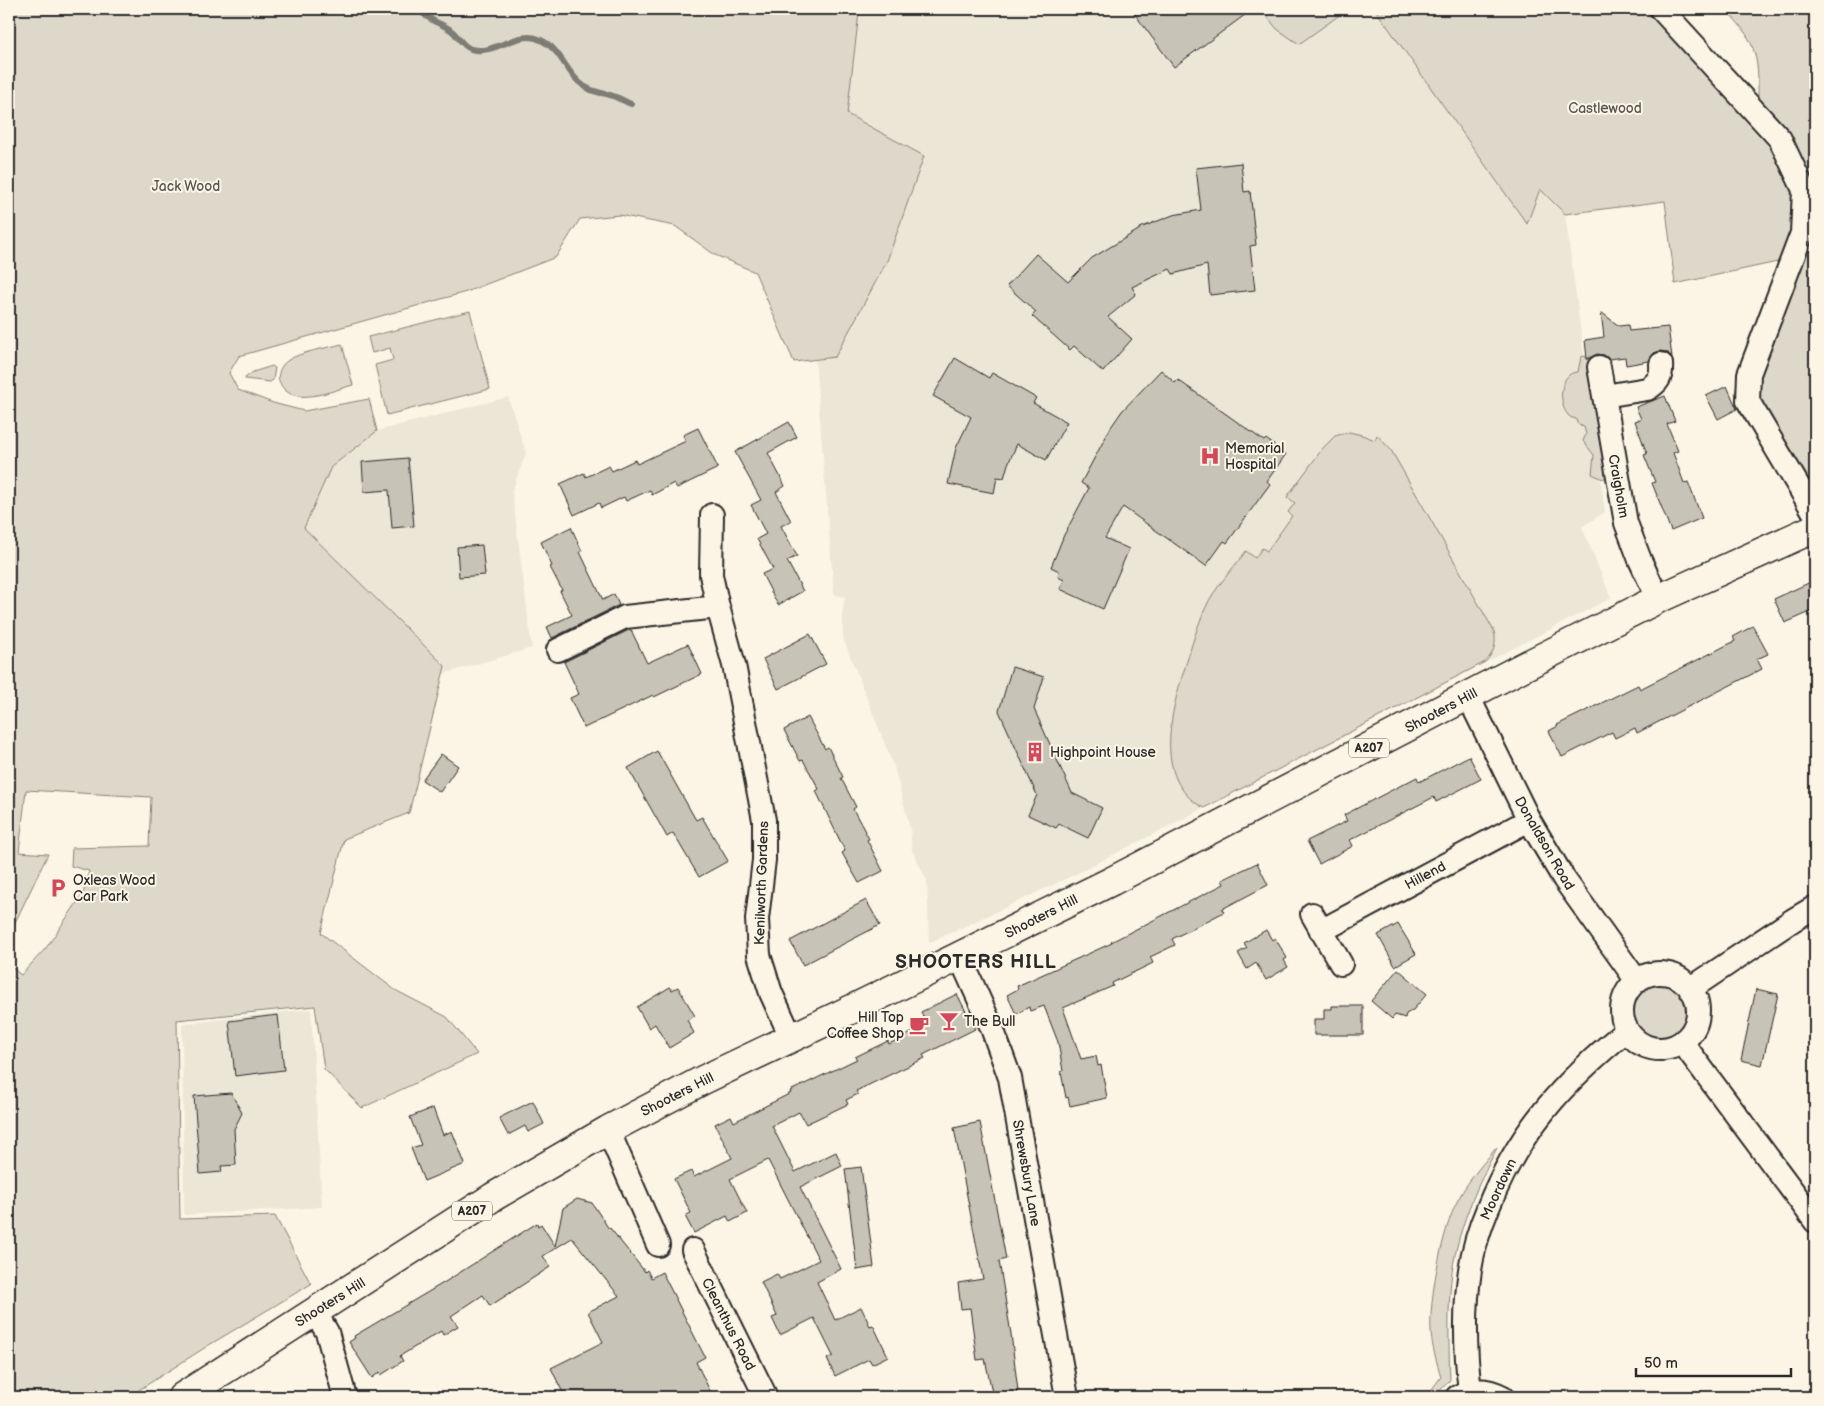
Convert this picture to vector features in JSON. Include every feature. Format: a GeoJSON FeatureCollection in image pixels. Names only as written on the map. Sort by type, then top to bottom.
{"type":"FeatureCollection","features":[{"type":"Feature","properties":{"kind":"main road","name":"Shooters Hill"},"geometry":{"type":"LineString","coordinates":[[182,1397],[493,1198],[608,1130],[703,1080],[960,957],[1112,881],[1658,599],[1815,528]]}},
{"type":"Feature","properties":{"kind":"street"},"geometry":{"type":"LineString","coordinates":[[1661,9],[1780,140],[1804,190],[1802,233],[1749,374],[1748,401],[1815,514]]}},
{"type":"Feature","properties":{"kind":"street"},"geometry":{"type":"LineString","coordinates":[[1604,396],[1647,389],[1661,376],[1661,364]]}},
{"type":"Feature","properties":{"kind":"street","name":"Craigholm"},"geometry":{"type":"LineString","coordinates":[[1599,367],[1626,523],[1658,599]]}},
{"type":"Feature","properties":{"kind":"street","name":"Kenilworth Gardens"},"geometry":{"type":"LineString","coordinates":[[712,515],[711,575],[734,665],[764,820],[764,860],[757,919],[759,956],[771,993],[791,1037]]}},
{"type":"Feature","properties":{"kind":"street"},"geometry":{"type":"LineString","coordinates":[[558,650],[625,617],[718,607]]}},
{"type":"Feature","properties":{"kind":"street","name":"Donaldson Road"},"geometry":{"type":"LineString","coordinates":[[1468,696],[1529,820],[1564,879],[1637,981]]}},
{"type":"Feature","properties":{"kind":"street","name":"Hillend"},"geometry":{"type":"LineString","coordinates":[[1341,964],[1317,922],[1529,820]]}},
{"type":"Feature","properties":{"kind":"street"},"geometry":{"type":"LineString","coordinates":[[1690,989],[1815,907]]}},
{"type":"Feature","properties":{"kind":"street","name":"Shrewsbury Lane"},"geometry":{"type":"LineString","coordinates":[[960,957],[992,1028],[1010,1078],[1067,1397]]}},
{"type":"Feature","properties":{"kind":"street"},"geometry":{"type":"LineString","coordinates":[[1654,974],[1671,975],[1682,980],[1690,989],[1697,1002],[1697,1017],[1692,1031],[1682,1042],[1671,1048],[1658,1049],[1646,1047],[1635,1040],[1627,1030],[1623,1020],[1624,998],[1637,981],[1654,974]]}},
{"type":"Feature","properties":{"kind":"street","name":"Moordown"},"geometry":{"type":"LineString","coordinates":[[1463,1394],[1465,1310],[1470,1268],[1480,1227],[1500,1179],[1524,1137],[1552,1101],[1588,1063],[1627,1030]]}},
{"type":"Feature","properties":{"kind":"street"},"geometry":{"type":"LineString","coordinates":[[1682,1042],[1815,1221]]}},
{"type":"Feature","properties":{"kind":"street"},"geometry":{"type":"LineString","coordinates":[[608,1130],[658,1245]]}},
{"type":"Feature","properties":{"kind":"street","name":"Cleanthus Road"},"geometry":{"type":"LineString","coordinates":[[693,1250],[766,1397]]}},
{"type":"Feature","properties":{"kind":"street"},"geometry":{"type":"LineString","coordinates":[[314,1312],[327,1332],[344,1397]]}},
{"type":"Feature","properties":{"kind":"street"},"geometry":{"type":"LineString","coordinates":[[1463,1394],[1482,1389],[1503,1397]]}},
{"type":"Feature","properties":{"kind":"shaded area","name":"Memorial Hospital"},"geometry":{"type":"Polygon","coordinates":[[[865,9],[1621,9],[1540,189],[1565,214],[1605,512],[1582,527],[1611,598],[1076,874],[929,943],[927,881],[912,850],[910,828],[894,767],[843,638],[842,614],[845,597],[834,594],[815,359],[791,150],[865,9]]]}},
{"type":"Feature","properties":{"kind":"shaded area"},"geometry":{"type":"Polygon","coordinates":[[[1815,72],[1815,162],[1811,74],[1815,72]]]}},
{"type":"Feature","properties":{"kind":"shaded area"},"geometry":{"type":"Polygon","coordinates":[[[508,397],[526,453],[512,491],[532,648],[429,678],[304,528],[331,467],[377,431],[508,397]]]}},
{"type":"Feature","properties":{"kind":"shaded area"},"geometry":{"type":"Polygon","coordinates":[[[311,1009],[322,1207],[184,1215],[182,1024],[311,1009]]]}},
{"type":"Feature","properties":{"kind":"green space","name":"Jack Wood"},"geometry":{"type":"Polygon","coordinates":[[[9,9],[862,9],[859,13],[847,114],[924,156],[887,261],[835,357],[794,362],[755,272],[715,255],[675,226],[619,215],[580,219],[556,257],[466,292],[239,356],[229,373],[238,390],[273,403],[304,411],[369,399],[377,431],[331,467],[304,528],[445,666],[409,813],[344,839],[321,933],[395,990],[447,1017],[477,1054],[362,1108],[324,1069],[315,1006],[177,1020],[180,1219],[275,1216],[311,1284],[209,1345],[128,1397],[9,1397],[9,965],[21,975],[46,948],[83,894],[89,871],[71,866],[72,848],[149,846],[151,797],[26,790],[19,852],[48,854],[9,935],[9,9]]]}},
{"type":"Feature","properties":{"kind":"green space"},"geometry":{"type":"Polygon","coordinates":[[[1261,9],[1348,9],[1299,44],[1277,29],[1261,9]]]}},
{"type":"Feature","properties":{"kind":"green space","name":"Castlewood"},"geometry":{"type":"Polygon","coordinates":[[[1375,9],[1652,9],[1746,108],[1758,97],[1756,59],[1749,39],[1725,9],[1815,9],[1815,72],[1811,74],[1815,162],[1815,504],[1804,509],[1735,393],[1748,341],[1782,261],[1675,284],[1665,201],[1565,214],[1540,189],[1527,224],[1375,9]]]}},
{"type":"Feature","properties":{"kind":"green space"},"geometry":{"type":"Polygon","coordinates":[[[470,311],[490,389],[387,415],[375,365],[393,360],[390,348],[372,353],[368,337],[470,311]]]}},
{"type":"Feature","properties":{"kind":"green space"},"geometry":{"type":"Polygon","coordinates":[[[342,344],[353,385],[313,396],[292,395],[285,390],[279,381],[279,373],[281,367],[287,361],[306,353],[342,344]]]}},
{"type":"Feature","properties":{"kind":"green space"},"geometry":{"type":"Polygon","coordinates":[[[1585,356],[1590,363],[1607,476],[1603,479],[1592,474],[1594,455],[1583,441],[1586,434],[1584,427],[1577,423],[1576,419],[1569,416],[1563,405],[1563,383],[1571,373],[1578,372],[1581,357],[1585,356]]]}},
{"type":"Feature","properties":{"kind":"green space"},"geometry":{"type":"Polygon","coordinates":[[[272,366],[275,368],[273,380],[270,382],[245,379],[253,372],[272,366]]]}},
{"type":"Feature","properties":{"kind":"green space"},"geometry":{"type":"Polygon","coordinates":[[[1349,432],[1375,440],[1377,435],[1391,450],[1494,631],[1495,644],[1493,652],[1485,662],[1204,808],[1187,795],[1176,779],[1171,760],[1170,739],[1176,697],[1199,625],[1213,594],[1246,551],[1255,558],[1262,548],[1267,551],[1292,516],[1288,512],[1295,503],[1287,497],[1323,448],[1335,436],[1349,432]]]}},
{"type":"Feature","properties":{"kind":"green space"},"geometry":{"type":"Polygon","coordinates":[[[1660,981],[1676,986],[1681,990],[1685,995],[1690,1011],[1685,1027],[1681,1032],[1676,1036],[1660,1041],[1644,1036],[1639,1032],[1635,1027],[1630,1011],[1635,995],[1639,990],[1644,986],[1660,981]]]}},
{"type":"Feature","properties":{"kind":"green space"},"geometry":{"type":"Polygon","coordinates":[[[1496,1148],[1472,1200],[1455,1254],[1449,1303],[1450,1380],[1434,1397],[1426,1397],[1441,1377],[1432,1344],[1431,1319],[1437,1269],[1449,1221],[1463,1191],[1496,1148]]]}},
{"type":"Feature","properties":{"kind":"building"},"geometry":{"type":"Polygon","coordinates":[[[1131,9],[1253,9],[1174,67],[1131,9]]]}},
{"type":"Feature","properties":{"kind":"building"},"geometry":{"type":"Polygon","coordinates":[[[1241,163],[1244,192],[1250,191],[1256,245],[1250,246],[1255,290],[1210,295],[1207,265],[1173,274],[1170,269],[1132,287],[1136,294],[1108,317],[1132,339],[1103,372],[1074,346],[1070,350],[1032,316],[1036,312],[1007,286],[1036,254],[1068,282],[1092,258],[1140,228],[1173,215],[1201,210],[1196,168],[1241,163]]]}},
{"type":"Feature","properties":{"kind":"building"},"geometry":{"type":"Polygon","coordinates":[[[1601,312],[1619,326],[1628,325],[1629,331],[1668,327],[1672,357],[1667,352],[1660,351],[1654,353],[1649,361],[1626,365],[1625,357],[1609,359],[1604,355],[1597,354],[1587,359],[1585,340],[1604,337],[1601,312]]]}},
{"type":"Feature","properties":{"kind":"building"},"geometry":{"type":"Polygon","coordinates":[[[955,358],[989,378],[992,373],[1036,398],[1033,403],[1067,422],[1046,460],[1017,444],[1004,478],[997,477],[994,493],[948,484],[956,448],[971,417],[933,396],[955,358]]]}},
{"type":"Feature","properties":{"kind":"building","name":"Memorial Hospital"},"geometry":{"type":"Polygon","coordinates":[[[1161,370],[1175,383],[1178,380],[1264,441],[1266,439],[1286,454],[1267,481],[1270,484],[1227,543],[1224,541],[1206,566],[1123,507],[1105,538],[1129,549],[1103,609],[1060,589],[1064,580],[1058,577],[1059,571],[1051,567],[1064,535],[1089,488],[1081,483],[1111,427],[1122,411],[1161,370]]]}},
{"type":"Feature","properties":{"kind":"building"},"geometry":{"type":"Polygon","coordinates":[[[1727,386],[1737,409],[1718,419],[1706,396],[1727,386]]]}},
{"type":"Feature","properties":{"kind":"building"},"geometry":{"type":"Polygon","coordinates":[[[1665,396],[1675,421],[1667,424],[1678,451],[1673,453],[1684,483],[1688,482],[1702,518],[1671,531],[1652,483],[1655,482],[1644,455],[1647,454],[1635,421],[1641,419],[1636,407],[1665,396]]]}},
{"type":"Feature","properties":{"kind":"building"},"geometry":{"type":"Polygon","coordinates":[[[789,422],[797,437],[768,453],[785,486],[776,492],[791,521],[781,526],[797,556],[787,561],[803,591],[778,605],[762,574],[773,569],[757,539],[766,534],[751,505],[761,500],[735,452],[789,422]]]}},
{"type":"Feature","properties":{"kind":"building"},"geometry":{"type":"Polygon","coordinates":[[[698,428],[718,468],[677,488],[674,483],[652,495],[650,490],[626,501],[624,497],[601,508],[599,503],[574,515],[560,484],[584,473],[586,477],[609,466],[612,471],[635,460],[637,464],[686,441],[683,435],[698,428]]]}},
{"type":"Feature","properties":{"kind":"building"},"geometry":{"type":"Polygon","coordinates":[[[408,458],[414,526],[392,528],[389,490],[364,492],[362,462],[408,458]]]}},
{"type":"Feature","properties":{"kind":"building"},"geometry":{"type":"Polygon","coordinates":[[[571,527],[582,551],[580,552],[603,600],[614,594],[619,605],[552,638],[547,627],[572,615],[560,591],[562,590],[550,567],[552,566],[541,542],[571,527]]]}},
{"type":"Feature","properties":{"kind":"building"},"geometry":{"type":"Polygon","coordinates":[[[482,545],[485,575],[459,577],[457,547],[482,545]]]}},
{"type":"Feature","properties":{"kind":"building"},"geometry":{"type":"Polygon","coordinates":[[[1815,580],[1815,610],[1785,623],[1774,599],[1815,580]]]}},
{"type":"Feature","properties":{"kind":"building"},"geometry":{"type":"Polygon","coordinates":[[[1753,626],[1768,654],[1757,659],[1762,669],[1637,733],[1635,728],[1615,738],[1612,732],[1562,757],[1549,731],[1557,725],[1638,685],[1640,689],[1735,641],[1733,637],[1753,626]]]}},
{"type":"Feature","properties":{"kind":"building"},"geometry":{"type":"Polygon","coordinates":[[[631,630],[647,663],[688,644],[702,674],[584,728],[570,698],[579,694],[564,662],[631,630]]]}},
{"type":"Feature","properties":{"kind":"building"},"geometry":{"type":"Polygon","coordinates":[[[810,634],[826,664],[778,689],[763,659],[810,634]]]}},
{"type":"Feature","properties":{"kind":"building","name":"Highpoint House"},"geometry":{"type":"Polygon","coordinates":[[[1012,667],[1044,677],[1034,709],[1072,793],[1102,808],[1088,838],[1059,824],[1056,828],[1028,815],[1037,795],[999,711],[1012,667]]]}},
{"type":"Feature","properties":{"kind":"building"},"geometry":{"type":"Polygon","coordinates":[[[808,717],[825,749],[828,747],[843,777],[841,778],[856,807],[853,809],[883,871],[859,883],[842,853],[845,851],[816,791],[819,789],[803,760],[800,761],[784,730],[808,717]]]}},
{"type":"Feature","properties":{"kind":"building"},"geometry":{"type":"Polygon","coordinates":[[[657,751],[696,820],[702,817],[728,861],[699,877],[673,833],[667,837],[628,768],[657,751]]]}},
{"type":"Feature","properties":{"kind":"building"},"geometry":{"type":"Polygon","coordinates":[[[441,754],[458,766],[440,792],[422,780],[441,754]]]}},
{"type":"Feature","properties":{"kind":"building"},"geometry":{"type":"Polygon","coordinates":[[[1469,756],[1481,779],[1436,802],[1434,797],[1350,840],[1353,846],[1319,864],[1307,841],[1347,821],[1344,815],[1417,777],[1419,782],[1469,756]]]}},
{"type":"Feature","properties":{"kind":"building"},"geometry":{"type":"Polygon","coordinates":[[[1257,863],[1268,885],[1222,909],[1224,912],[1172,939],[1175,945],[1150,957],[1153,963],[1112,983],[1113,986],[1063,1008],[1081,1059],[1096,1056],[1098,1066],[1101,1065],[1107,1098],[1070,1106],[1068,1097],[1066,1098],[1061,1072],[1063,1071],[1058,1042],[1044,1006],[1030,1011],[1029,1007],[1016,1014],[1007,995],[1018,989],[1017,986],[1112,943],[1224,884],[1222,880],[1257,863]]]}},
{"type":"Feature","properties":{"kind":"building"},"geometry":{"type":"Polygon","coordinates":[[[866,900],[880,925],[803,965],[790,941],[866,900]]]}},
{"type":"Feature","properties":{"kind":"building"},"geometry":{"type":"Polygon","coordinates":[[[1398,924],[1416,954],[1395,966],[1378,935],[1398,924]]]}},
{"type":"Feature","properties":{"kind":"building"},"geometry":{"type":"Polygon","coordinates":[[[1266,930],[1272,940],[1275,938],[1287,958],[1284,960],[1288,967],[1266,980],[1256,963],[1247,969],[1238,953],[1247,948],[1244,943],[1266,930]]]}},
{"type":"Feature","properties":{"kind":"building"},"geometry":{"type":"Polygon","coordinates":[[[1398,969],[1427,994],[1413,1010],[1406,1014],[1405,1018],[1395,1015],[1392,1019],[1371,1001],[1398,969]]]}},
{"type":"Feature","properties":{"kind":"building"},"geometry":{"type":"Polygon","coordinates":[[[670,987],[672,990],[678,987],[695,1016],[687,1020],[694,1033],[669,1048],[655,1024],[649,1028],[637,1007],[670,987]]]}},
{"type":"Feature","properties":{"kind":"building"},"geometry":{"type":"Polygon","coordinates":[[[1756,989],[1778,994],[1762,1065],[1741,1060],[1756,989]]]}},
{"type":"Feature","properties":{"kind":"building"},"geometry":{"type":"Polygon","coordinates":[[[957,994],[975,1029],[923,1055],[925,1058],[856,1091],[858,1094],[846,1100],[848,1104],[806,1124],[799,1112],[772,1126],[795,1172],[836,1152],[842,1166],[800,1187],[841,1269],[817,1282],[835,1320],[861,1307],[870,1326],[873,1325],[888,1356],[872,1364],[869,1359],[835,1376],[827,1359],[833,1356],[814,1318],[780,1335],[772,1318],[777,1316],[761,1282],[777,1274],[780,1279],[819,1260],[768,1160],[730,1179],[747,1213],[730,1222],[727,1216],[694,1233],[685,1216],[691,1213],[674,1179],[691,1171],[694,1177],[732,1158],[715,1124],[731,1116],[734,1122],[791,1093],[790,1091],[857,1059],[855,1057],[888,1041],[889,1044],[927,1025],[921,1012],[957,994]]]}},
{"type":"Feature","properties":{"kind":"building"},"geometry":{"type":"Polygon","coordinates":[[[1332,1006],[1363,1006],[1363,1035],[1314,1035],[1314,1019],[1324,1019],[1324,1009],[1332,1009],[1332,1006]]]}},
{"type":"Feature","properties":{"kind":"building"},"geometry":{"type":"Polygon","coordinates":[[[278,1015],[284,1070],[235,1076],[229,1021],[278,1015]]]}},
{"type":"Feature","properties":{"kind":"building"},"geometry":{"type":"Polygon","coordinates":[[[231,1093],[242,1113],[234,1129],[236,1165],[221,1166],[222,1172],[200,1174],[194,1096],[231,1093]]]}},
{"type":"Feature","properties":{"kind":"building"},"geometry":{"type":"Polygon","coordinates":[[[533,1101],[544,1124],[528,1132],[525,1126],[508,1135],[499,1118],[533,1101]]]}},
{"type":"Feature","properties":{"kind":"building"},"geometry":{"type":"Polygon","coordinates":[[[433,1108],[443,1135],[452,1131],[465,1164],[424,1181],[411,1148],[421,1145],[410,1117],[433,1108]]]}},
{"type":"Feature","properties":{"kind":"building"},"geometry":{"type":"Polygon","coordinates":[[[980,1122],[1006,1259],[999,1261],[1011,1334],[1018,1391],[1016,1392],[1017,1397],[993,1397],[985,1359],[977,1360],[970,1308],[961,1309],[958,1283],[983,1279],[954,1128],[980,1122]]]}},
{"type":"Feature","properties":{"kind":"building"},"geometry":{"type":"Polygon","coordinates":[[[861,1167],[874,1267],[857,1270],[845,1169],[861,1167]]]}},
{"type":"Feature","properties":{"kind":"building"},"geometry":{"type":"Polygon","coordinates":[[[577,1199],[592,1203],[609,1229],[645,1272],[647,1270],[651,1278],[662,1272],[705,1357],[696,1362],[713,1397],[565,1397],[551,1368],[603,1342],[588,1312],[619,1296],[572,1238],[543,1256],[550,1267],[490,1306],[483,1295],[451,1316],[458,1326],[443,1335],[441,1331],[400,1356],[403,1361],[381,1375],[380,1372],[372,1378],[349,1342],[355,1338],[354,1336],[445,1282],[537,1223],[538,1226],[541,1224],[555,1246],[563,1208],[577,1199]]]}},
{"type":"Feature","properties":{"kind":"waterway"},"geometry":{"type":"LineString","coordinates":[[417,9],[449,29],[465,46],[471,49],[489,49],[524,37],[541,40],[553,48],[582,85],[631,104]]}},
{"type":"Feature","properties":{"kind":"place","name":"Memorial Hospital"},"geometry":{"type":"Point","coordinates":[1210,456]}},
{"type":"Feature","properties":{"kind":"place","name":"Highpoint House"},"geometry":{"type":"Point","coordinates":[1035,752]}},
{"type":"Feature","properties":{"kind":"place","name":"Oxleas Wood Car Park"},"geometry":{"type":"Point","coordinates":[58,888]}},
{"type":"Feature","properties":{"kind":"place","name":"The Bull"},"geometry":{"type":"Point","coordinates":[949,1021]}},
{"type":"Feature","properties":{"kind":"place","name":"Hill Top Coffee Shop"},"geometry":{"type":"Point","coordinates":[919,1025]}},
{"type":"Feature","properties":{"kind":"district","name":"SHOOTERS HILL"},"geometry":{"type":"Point","coordinates":[976,961]}}]}
